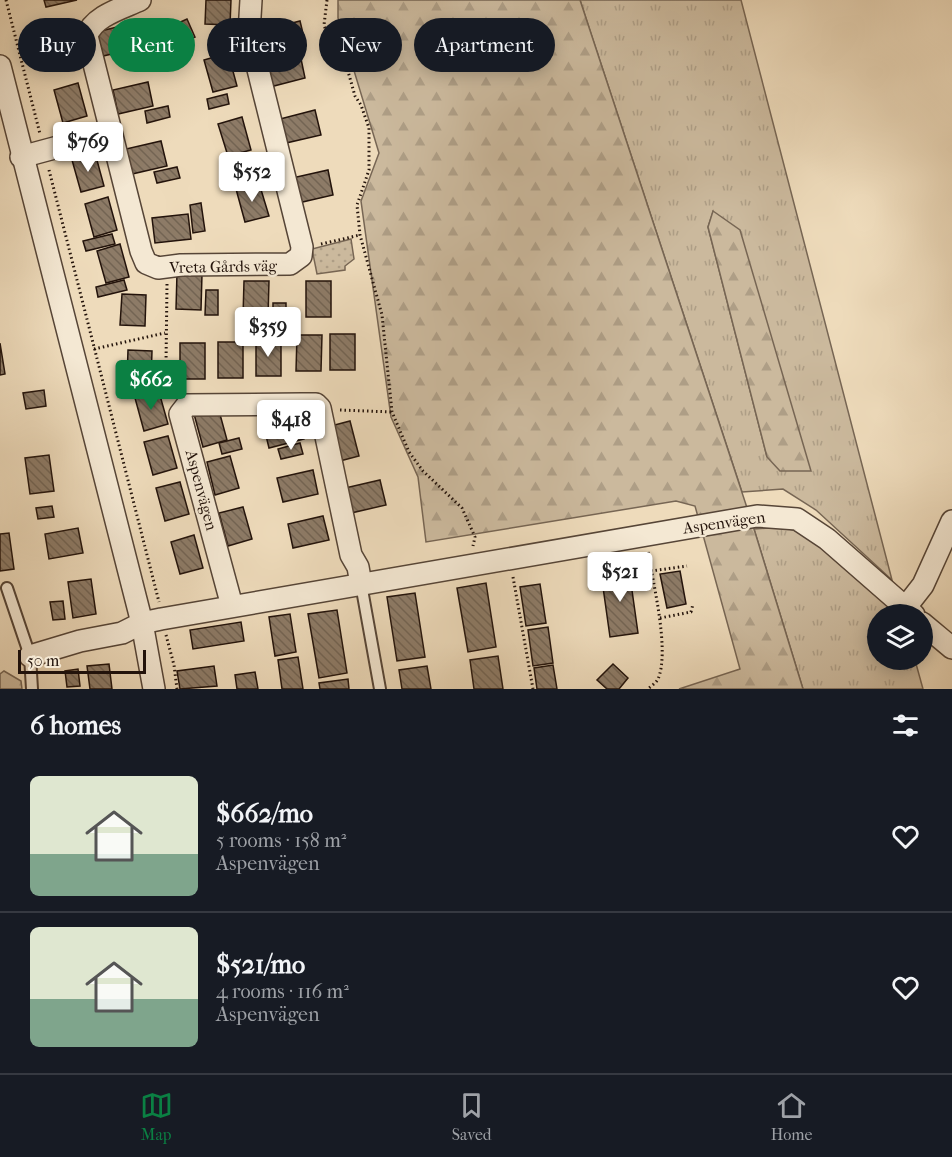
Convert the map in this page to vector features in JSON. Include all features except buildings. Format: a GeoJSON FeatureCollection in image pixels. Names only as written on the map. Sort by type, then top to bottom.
{"type":"FeatureCollection","features":[{"type":"Feature","properties":{"kind":"street","name":"Vreta Gårds väg"},"geometry":{"type":"LineString","coordinates":[[140,0],[98,21],[90,27],[87,36],[110,133],[146,263],[158,268],[290,264],[302,255],[302,247]]}},
{"type":"Feature","properties":{"kind":"street"},"geometry":{"type":"LineString","coordinates":[[251,0],[249,33],[302,247]]}},
{"type":"Feature","properties":{"kind":"street"},"geometry":{"type":"LineString","coordinates":[[0,66],[21,157],[152,621],[154,689]]}},
{"type":"Feature","properties":{"kind":"street"},"geometry":{"type":"LineString","coordinates":[[21,157],[110,133]]}},
{"type":"Feature","properties":{"kind":"street"},"geometry":{"type":"LineString","coordinates":[[182,408],[195,404],[302,404],[316,405],[320,408],[351,555],[358,567],[361,584]]}},
{"type":"Feature","properties":{"kind":"street","name":"Aspenvägen"},"geometry":{"type":"LineString","coordinates":[[182,408],[180,414],[232,606]]}},
{"type":"Feature","properties":{"kind":"street","name":"Aspenvägen"},"geometry":{"type":"LineString","coordinates":[[30,656],[80,641],[122,633],[152,621],[757,516],[777,515],[796,519],[828,539],[902,604]]}},
{"type":"Feature","properties":{"kind":"street"},"geometry":{"type":"LineString","coordinates":[[914,604],[945,549],[952,521]]}},
{"type":"Feature","properties":{"kind":"street"},"geometry":{"type":"LineString","coordinates":[[933,632],[952,648]]}},
{"type":"Feature","properties":{"kind":"lane"},"geometry":{"type":"LineString","coordinates":[[361,584],[380,689]]}},
{"type":"Feature","properties":{"kind":"lane"},"geometry":{"type":"LineString","coordinates":[[7,588],[30,656],[32,689]]}},
{"type":"Feature","properties":{"kind":"path"},"geometry":{"type":"LineString","coordinates":[[6,0],[94,349],[152,621],[174,665],[177,689]]}},
{"type":"Feature","properties":{"kind":"path"},"geometry":{"type":"LineString","coordinates":[[327,0],[324,25],[330,41],[344,57],[355,96],[361,105],[369,128],[369,170],[357,205],[360,235],[382,315],[392,412],[409,452],[423,471],[462,508],[476,537],[474,546]]}},
{"type":"Feature","properties":{"kind":"path"},"geometry":{"type":"LineString","coordinates":[[302,247],[360,235]]}},
{"type":"Feature","properties":{"kind":"path"},"geometry":{"type":"LineString","coordinates":[[168,267],[165,333],[169,375],[182,408]]}},
{"type":"Feature","properties":{"kind":"path"},"geometry":{"type":"LineString","coordinates":[[94,349],[165,333]]}},
{"type":"Feature","properties":{"kind":"path"},"geometry":{"type":"LineString","coordinates":[[342,410],[392,412]]}},
{"type":"Feature","properties":{"kind":"path"},"geometry":{"type":"LineString","coordinates":[[645,535],[659,618],[662,657],[658,680],[648,689]]}},
{"type":"Feature","properties":{"kind":"path"},"geometry":{"type":"LineString","coordinates":[[509,558],[533,689]]}},
{"type":"Feature","properties":{"kind":"path"},"geometry":{"type":"LineString","coordinates":[[651,571],[687,566]]}},
{"type":"Feature","properties":{"kind":"path"},"geometry":{"type":"LineString","coordinates":[[659,618],[691,612],[693,604]]}},
{"type":"Feature","properties":{"kind":"path"},"geometry":{"type":"LineString","coordinates":[[174,665],[182,664]]}},
{"type":"Feature","properties":{"kind":"green space"},"geometry":{"type":"Polygon","coordinates":[[[338,0],[580,0],[754,529],[803,689],[679,689],[740,669],[695,506],[676,501],[426,542],[418,477],[391,417],[361,201],[379,153],[354,72],[402,72],[402,18],[338,18],[338,0]]]}},
{"type":"Feature","properties":{"kind":"green space"},"geometry":{"type":"Polygon","coordinates":[[[580,0],[741,0],[892,580],[816,510],[783,489],[742,492],[580,0]],[[713,212],[708,227],[767,457],[713,212]]]}},
{"type":"Feature","properties":{"kind":"green space"},"geometry":{"type":"Polygon","coordinates":[[[713,211],[740,230],[811,471],[780,471],[767,457],[708,227],[713,211]]]}},
{"type":"Feature","properties":{"kind":"green space"},"geometry":{"type":"Polygon","coordinates":[[[351,239],[354,259],[345,266],[345,270],[317,274],[312,249],[351,239]]]}},
{"type":"Feature","properties":{"kind":"green space"},"geometry":{"type":"Polygon","coordinates":[[[781,527],[809,534],[889,604],[867,604],[867,670],[918,670],[923,689],[803,689],[754,529],[781,527]]]}},
{"type":"Feature","properties":{"kind":"green space"},"geometry":{"type":"Polygon","coordinates":[[[4,671],[21,681],[22,689],[0,689],[0,674],[4,671]]]}}]}
